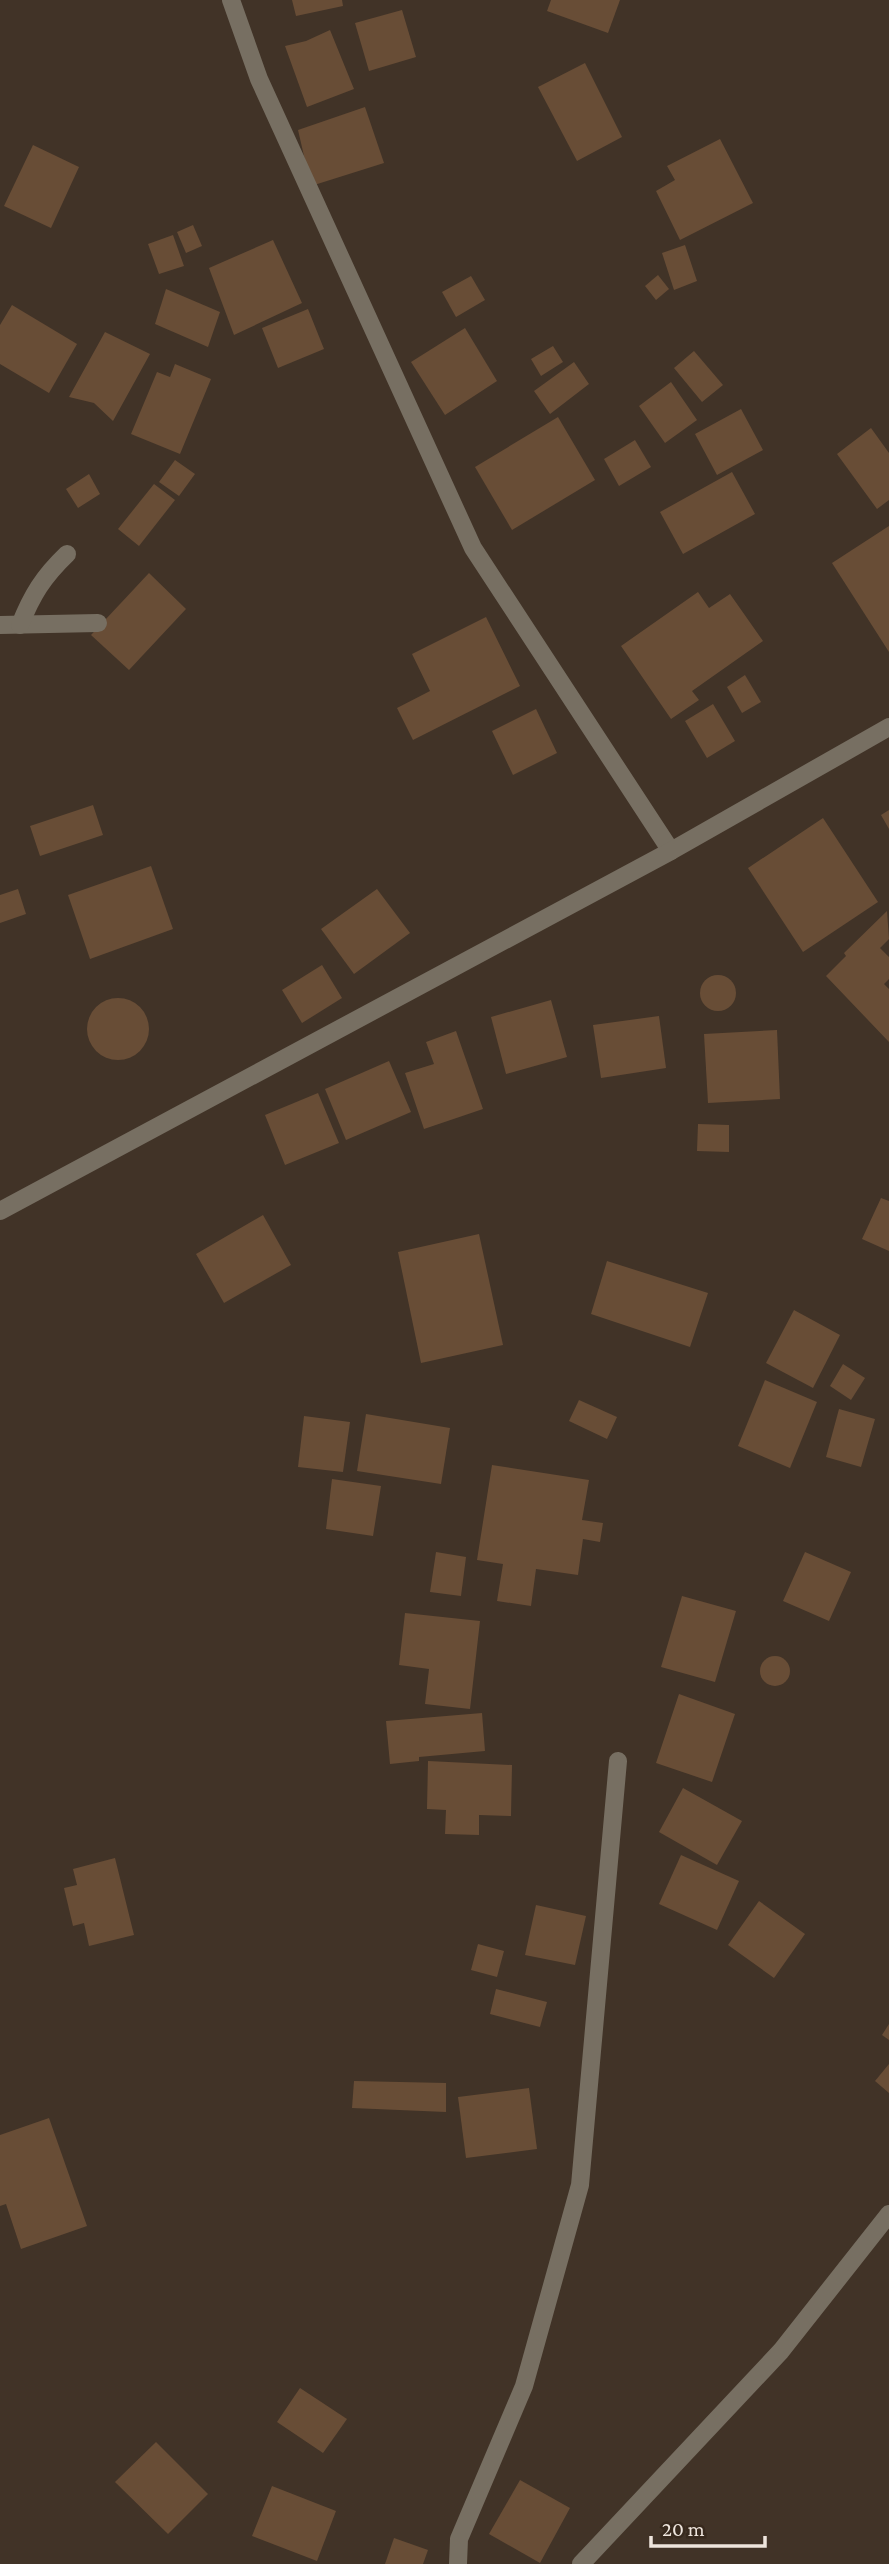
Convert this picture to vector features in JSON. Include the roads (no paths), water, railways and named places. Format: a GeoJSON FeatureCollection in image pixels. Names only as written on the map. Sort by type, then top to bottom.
{"type":"FeatureCollection","features":[{"type":"Feature","properties":{"kind":"street"},"geometry":{"type":"LineString","coordinates":[[231,0],[258,79],[473,548],[671,851]]}},
{"type":"Feature","properties":{"kind":"street"},"geometry":{"type":"LineString","coordinates":[[20,625],[32,597],[47,573],[67,554]]}},
{"type":"Feature","properties":{"kind":"street"},"geometry":{"type":"LineString","coordinates":[[0,625],[98,623]]}},
{"type":"Feature","properties":{"kind":"street"},"geometry":{"type":"LineString","coordinates":[[0,1211],[671,851],[889,727]]}},
{"type":"Feature","properties":{"kind":"street"},"geometry":{"type":"LineString","coordinates":[[458,2564],[459,2539],[524,2386],[580,2185],[618,1761]]}},
{"type":"Feature","properties":{"kind":"street"},"geometry":{"type":"LineString","coordinates":[[581,2564],[780,2351],[889,2214]]}}]}
